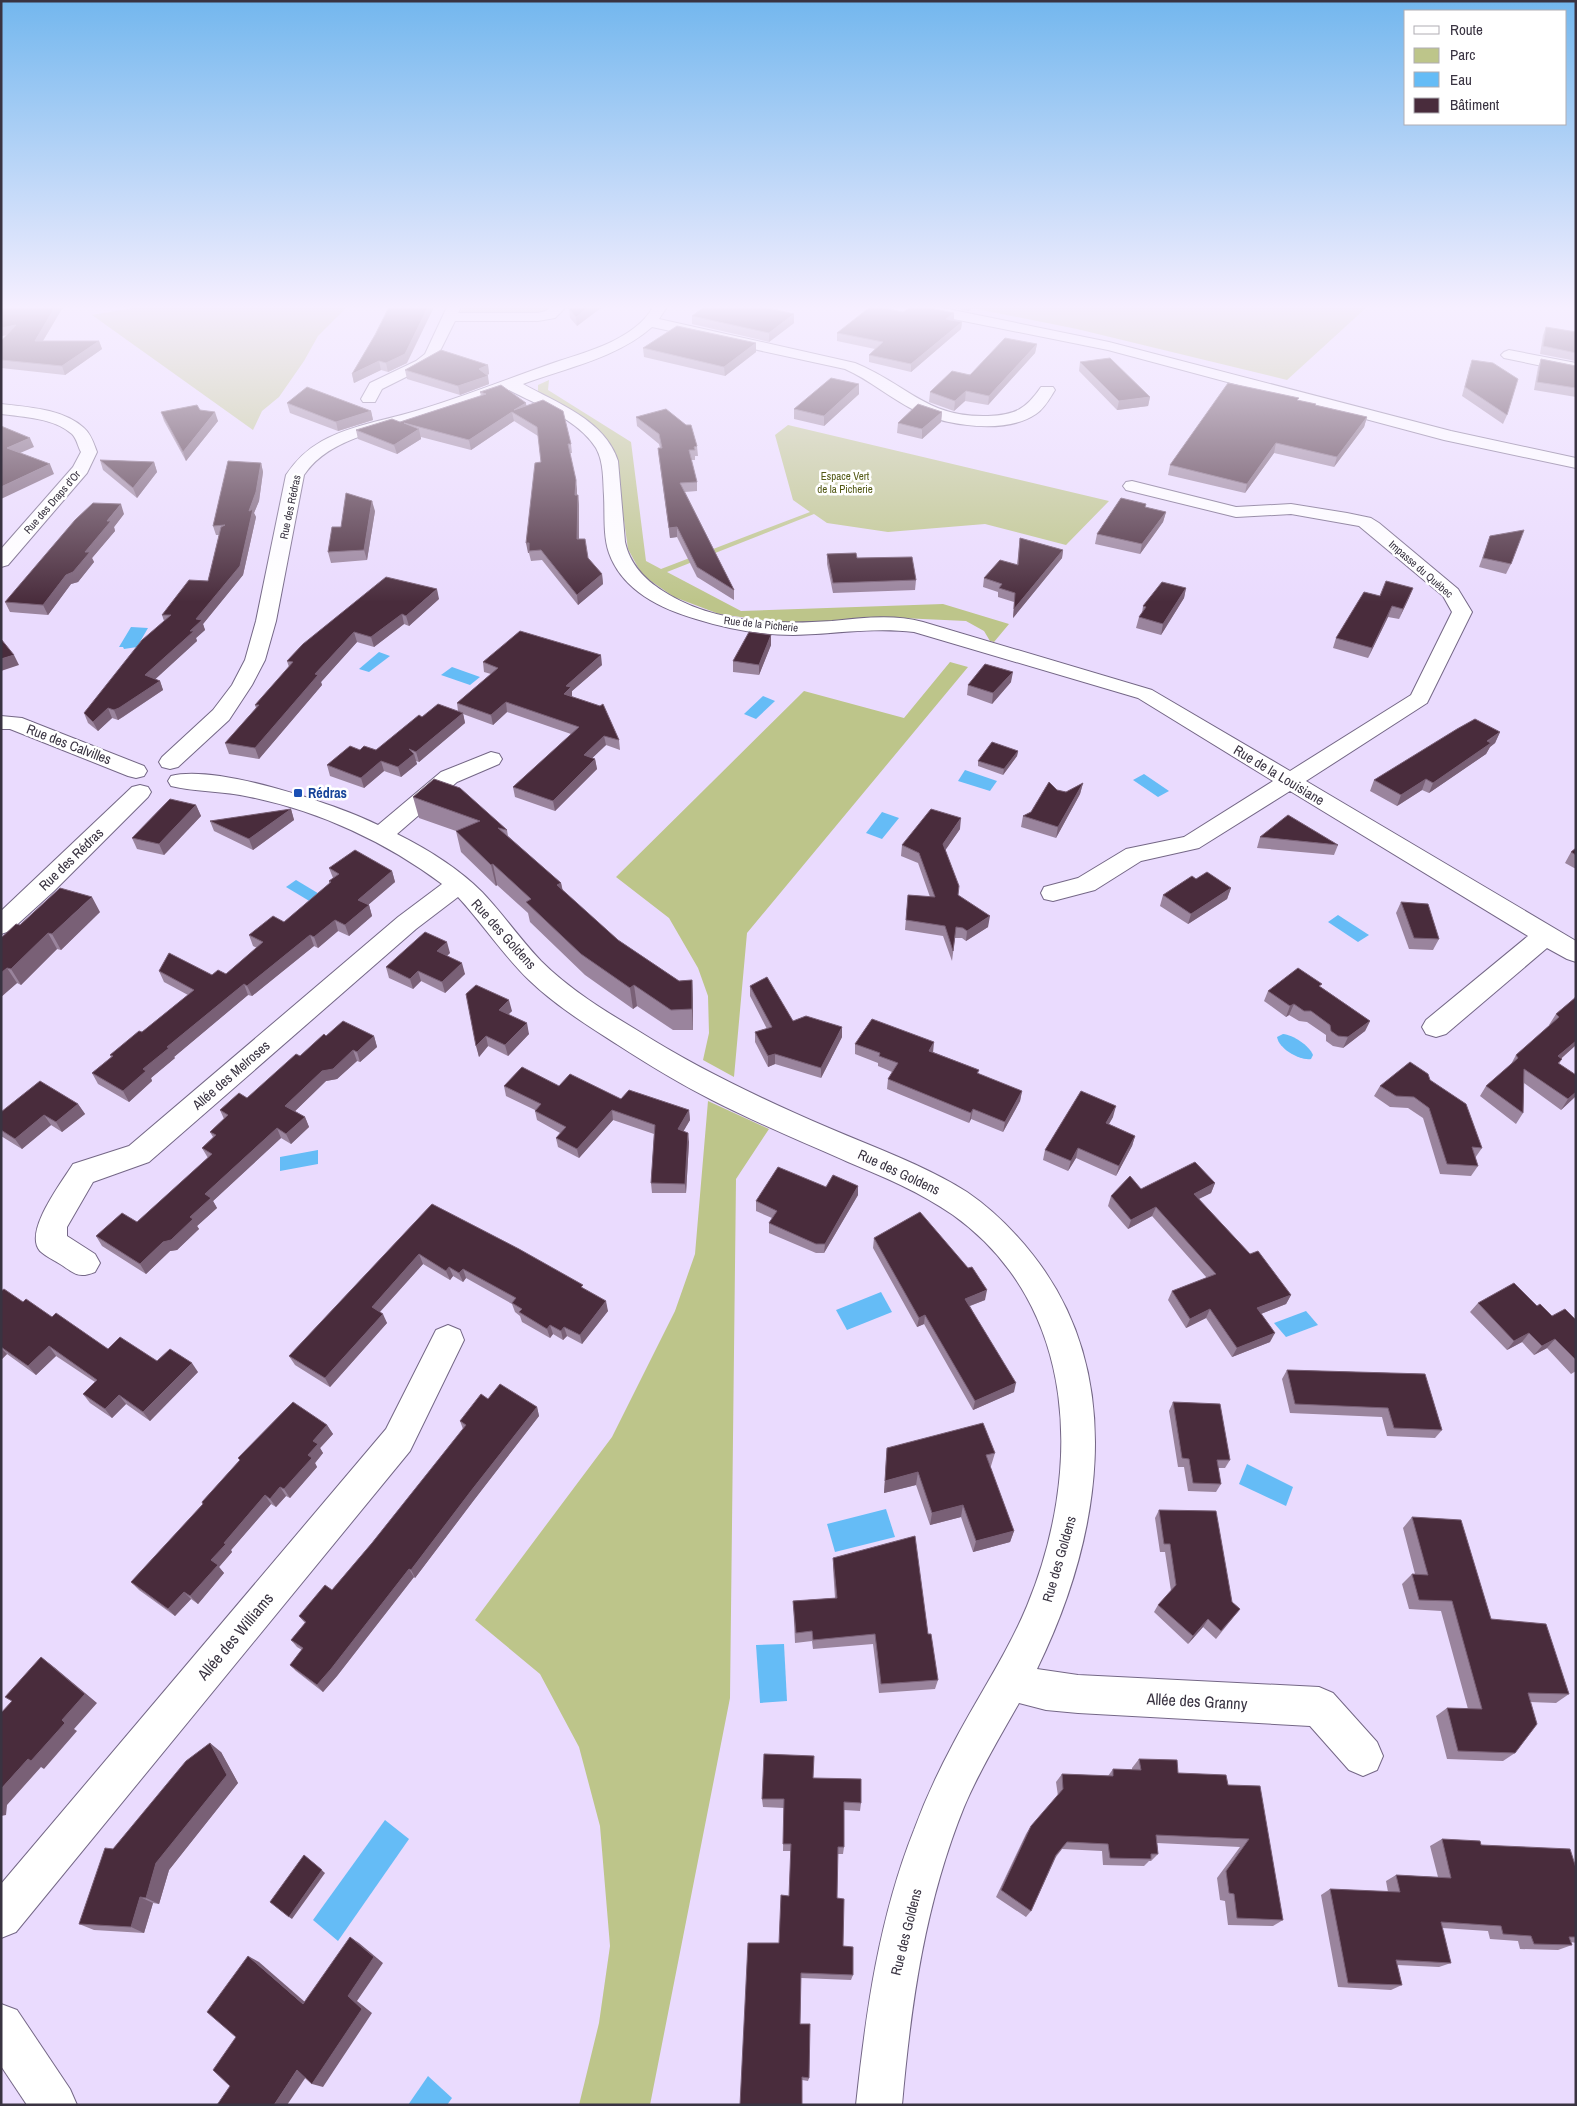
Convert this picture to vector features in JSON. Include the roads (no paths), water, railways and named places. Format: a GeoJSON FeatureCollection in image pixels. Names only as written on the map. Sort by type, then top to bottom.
{"type":"FeatureCollection","features":[{"type":"Feature","properties":{"kind":"street","name":"Rue des Rédras"},"geometry":{"type":"LineString","coordinates":[[174,772],[221,715],[242,685],[255,660],[266,621],[295,475],[301,464],[312,453],[325,445],[452,405]]}},
{"type":"Feature","properties":{"kind":"street","name":"Rue de la Picherie"},"geometry":{"type":"LineString","coordinates":[[548,405],[577,422],[600,442],[606,451],[619,553],[632,575],[656,596],[697,614],[745,625],[804,629],[899,623],[916,626],[996,649]]}},
{"type":"Feature","properties":{"kind":"street"},"geometry":{"type":"LineString","coordinates":[[920,405],[931,412],[965,420],[985,421],[1018,416],[1030,411],[1037,405]]}},
{"type":"Feature","properties":{"kind":"street"},"geometry":{"type":"LineString","coordinates":[[1329,405],[1576,464]]}},
{"type":"Feature","properties":{"kind":"street","name":"Rue des Draps d'Or"},"geometry":{"type":"LineString","coordinates":[[1,409],[24,411],[51,418],[79,431],[89,452],[81,469],[1,561]]}},
{"type":"Feature","properties":{"kind":"street","name":"Impasse du Québec"},"geometry":{"type":"LineString","coordinates":[[1053,893],[1086,884],[1134,855],[1191,842],[1420,699],[1462,612],[1458,602],[1451,593],[1365,522],[1291,509],[1236,512],[1132,486]]}},
{"type":"Feature","properties":{"kind":"street","name":"Rue de la Louisiane"},"geometry":{"type":"LineString","coordinates":[[996,649],[1144,694],[1576,953]]}},
{"type":"Feature","properties":{"kind":"street","name":"Rue des Calvilles"},"geometry":{"type":"LineString","coordinates":[[1,722],[14,723],[138,782]]}},
{"type":"Feature","properties":{"kind":"street"},"geometry":{"type":"LineString","coordinates":[[381,835],[449,778],[491,759]]}},
{"type":"Feature","properties":{"kind":"street","name":"Rue des Goldens"},"geometry":{"type":"LineString","coordinates":[[138,782],[148,764],[221,784],[258,791],[338,816],[381,835],[428,861],[459,884],[518,952],[548,981],[581,1008],[658,1056],[724,1093],[921,1180],[949,1196],[980,1219],[1022,1265],[1040,1290],[1060,1330],[1070,1365],[1076,1410],[1078,1466],[1068,1533],[1057,1574],[1041,1618],[1010,1681],[954,1784],[929,1846],[902,1943],[892,1991],[879,2105]]}},
{"type":"Feature","properties":{"kind":"street","name":"Rue des Rédras"},"geometry":{"type":"LineString","coordinates":[[1,925],[46,885],[138,782]]}},
{"type":"Feature","properties":{"kind":"street","name":"Allée des Melroses"},"geometry":{"type":"LineString","coordinates":[[84,1263],[51,1242],[52,1225],[83,1173],[139,1154],[407,923],[459,884]]}},
{"type":"Feature","properties":{"kind":"street"},"geometry":{"type":"LineString","coordinates":[[1436,1027],[1546,935]]}},
{"type":"Feature","properties":{"kind":"street","name":"Allée des Williams"},"geometry":{"type":"LineString","coordinates":[[1,1917],[398,1440],[448,1340]]}},
{"type":"Feature","properties":{"kind":"street","name":"Allée des Granny"},"geometry":{"type":"LineString","coordinates":[[1010,1681],[1046,1691],[1078,1694],[1319,1707],[1363,1756]]}},
{"type":"Feature","properties":{"kind":"street"},"geometry":{"type":"LineString","coordinates":[[1,2026],[54,2105]]}},
{"type":"Feature","properties":{"kind":"water"},"geometry":{"type":"Polygon","coordinates":[[[131,627],[148,628],[137,647],[124,649],[119,647],[131,627]]]}},
{"type":"Feature","properties":{"kind":"water"},"geometry":{"type":"Polygon","coordinates":[[[379,652],[390,656],[369,672],[359,669],[379,652]]]}},
{"type":"Feature","properties":{"kind":"water"},"geometry":{"type":"Polygon","coordinates":[[[452,667],[480,677],[470,685],[441,675],[452,667]]]}},
{"type":"Feature","properties":{"kind":"water"},"geometry":{"type":"Polygon","coordinates":[[[763,696],[775,701],[756,719],[744,714],[763,696]]]}},
{"type":"Feature","properties":{"kind":"water"},"geometry":{"type":"Polygon","coordinates":[[[965,770],[997,781],[990,791],[958,781],[965,770]]]}},
{"type":"Feature","properties":{"kind":"water"},"geometry":{"type":"Polygon","coordinates":[[[1144,774],[1169,791],[1158,797],[1133,780],[1144,774]]]}},
{"type":"Feature","properties":{"kind":"water"},"geometry":{"type":"Polygon","coordinates":[[[882,812],[899,818],[882,839],[866,833],[882,812]]]}},
{"type":"Feature","properties":{"kind":"water"},"geometry":{"type":"Polygon","coordinates":[[[296,880],[326,898],[316,905],[286,887],[296,880]]]}},
{"type":"Feature","properties":{"kind":"water"},"geometry":{"type":"Polygon","coordinates":[[[1338,915],[1369,935],[1358,942],[1328,922],[1338,915]]]}},
{"type":"Feature","properties":{"kind":"water"},"geometry":{"type":"Polygon","coordinates":[[[1283,1034],[1291,1036],[1304,1044],[1313,1055],[1311,1059],[1301,1058],[1286,1050],[1277,1037],[1283,1034]]]}},
{"type":"Feature","properties":{"kind":"water"},"geometry":{"type":"Polygon","coordinates":[[[318,1150],[318,1164],[280,1171],[280,1157],[318,1150]]]}},
{"type":"Feature","properties":{"kind":"water"},"geometry":{"type":"Polygon","coordinates":[[[881,1292],[892,1312],[847,1330],[836,1310],[881,1292]]]}},
{"type":"Feature","properties":{"kind":"water"},"geometry":{"type":"Polygon","coordinates":[[[1306,1311],[1318,1325],[1286,1337],[1274,1323],[1306,1311]]]}},
{"type":"Feature","properties":{"kind":"water"},"geometry":{"type":"Polygon","coordinates":[[[1247,1464],[1293,1487],[1286,1506],[1239,1484],[1247,1464]]]}},
{"type":"Feature","properties":{"kind":"water"},"geometry":{"type":"Polygon","coordinates":[[[886,1509],[895,1537],[835,1552],[827,1524],[886,1509]]]}},
{"type":"Feature","properties":{"kind":"water"},"geometry":{"type":"Polygon","coordinates":[[[784,1644],[787,1701],[760,1703],[756,1645],[784,1644]]]}},
{"type":"Feature","properties":{"kind":"water"},"geometry":{"type":"Polygon","coordinates":[[[385,1820],[409,1839],[338,1941],[313,1920],[385,1820]]]}},
{"type":"Feature","properties":{"kind":"water"},"geometry":{"type":"Polygon","coordinates":[[[428,2076],[452,2098],[447,2105],[408,2105],[428,2076]]]}},
{"type":"Feature","properties":{"kind":"place","name":"Rédras"},"geometry":{"type":"Point","coordinates":[298,793]}},
{"type":"Feature","properties":{"kind":"park label","name":"Espace Vert de la Picherie"},"geometry":{"type":"Point","coordinates":[845,482]}}]}
